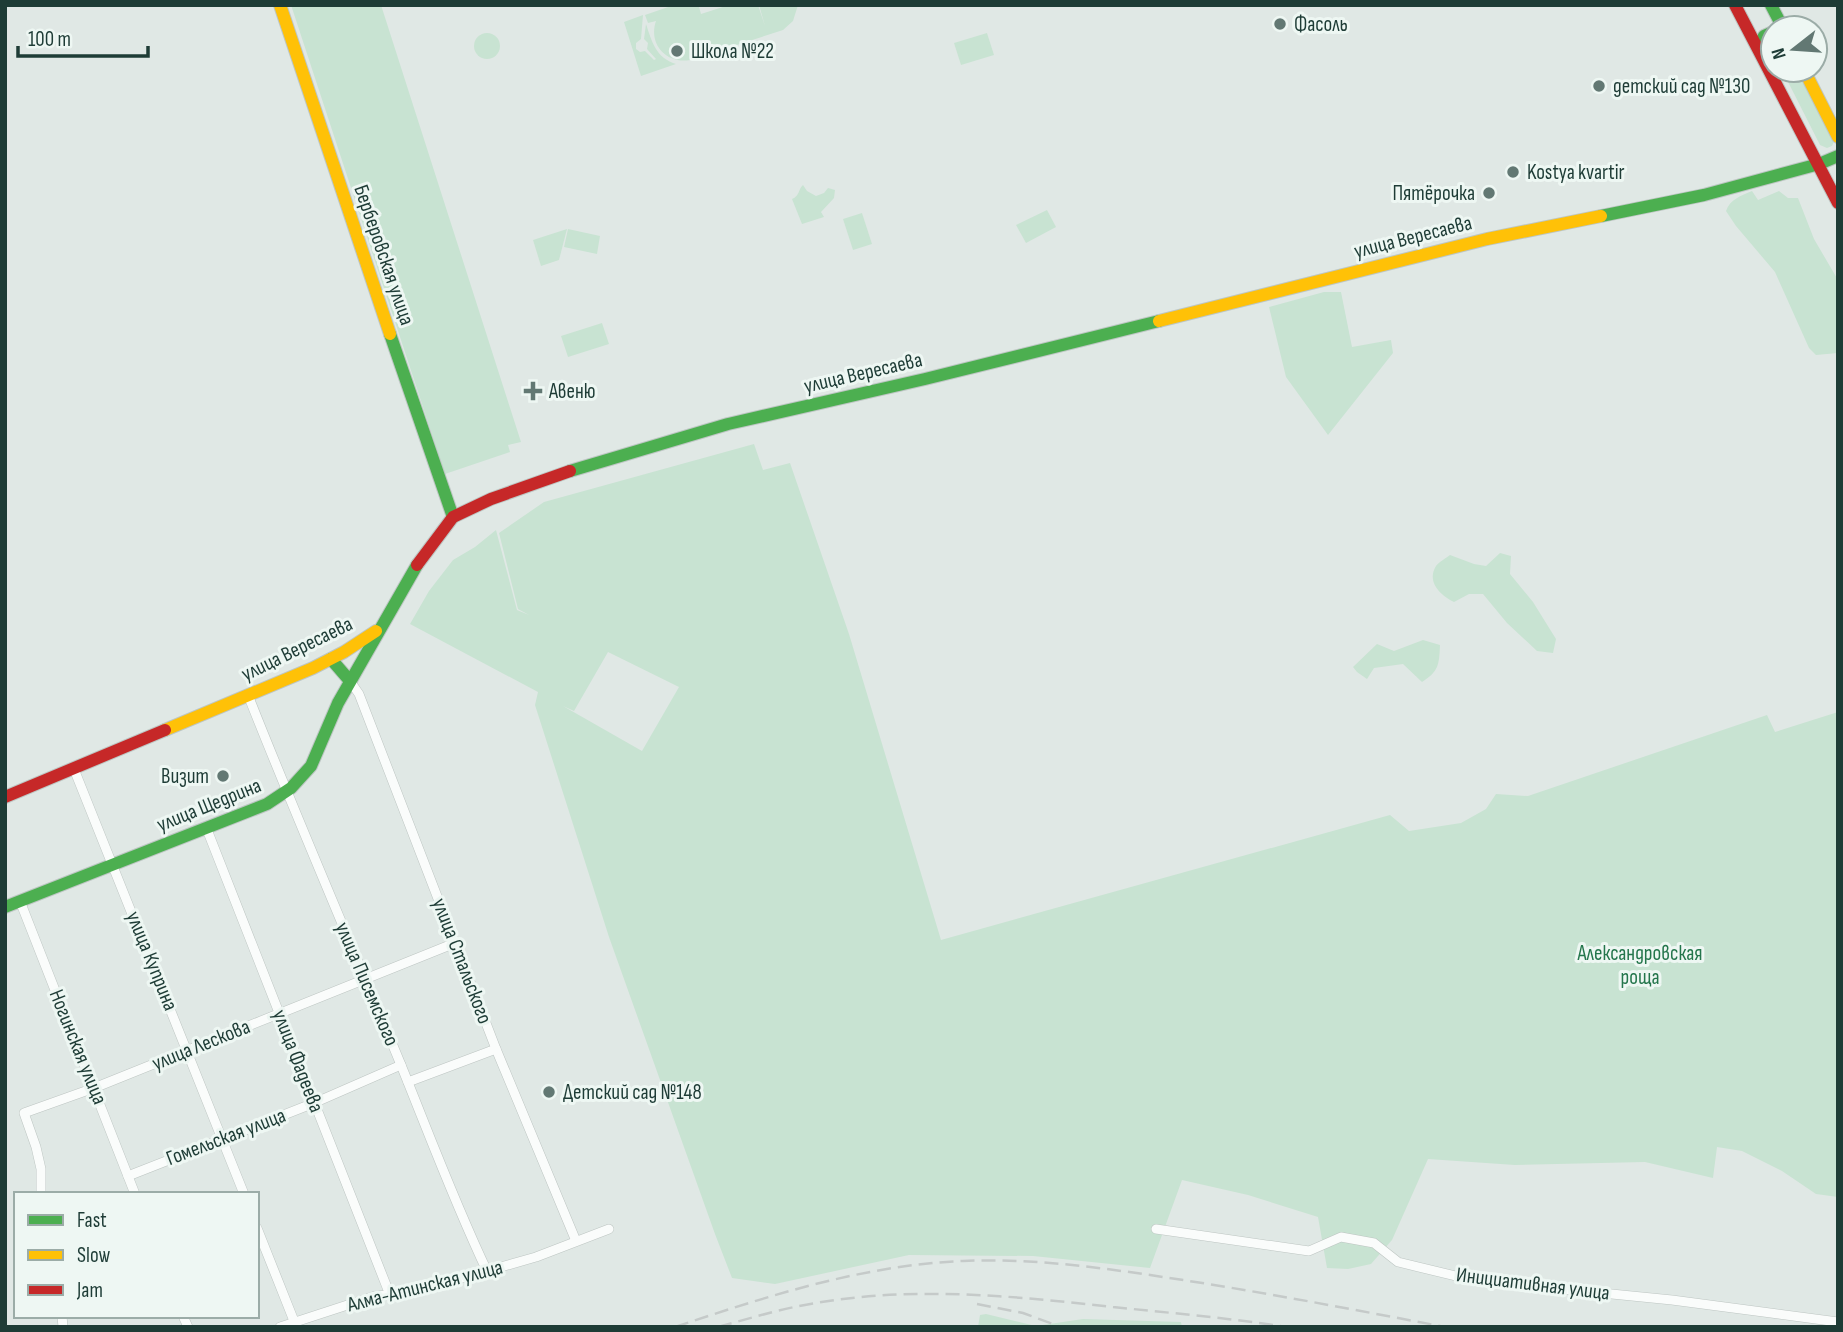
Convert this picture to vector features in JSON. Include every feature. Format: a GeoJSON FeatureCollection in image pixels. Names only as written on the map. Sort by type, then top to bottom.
{"type":"FeatureCollection","features":[{"type":"Feature","properties":{"kind":"main road","name":"Берберовская улица"},"geometry":{"type":"LineString","coordinates":[[281,5],[453,517]]}},
{"type":"Feature","properties":{"kind":"main road"},"geometry":{"type":"LineString","coordinates":[[1735,5],[1838,203]]}},
{"type":"Feature","properties":{"kind":"main road"},"geometry":{"type":"LineString","coordinates":[[1811,84],[1838,137]]}},
{"type":"Feature","properties":{"kind":"main road","name":"улица Вересаева"},"geometry":{"type":"LineString","coordinates":[[5,797],[331,659],[382,626],[415,568],[453,517],[491,499],[575,469],[728,424],[936,376],[1487,239],[1704,195],[1819,164],[1838,156]]}},
{"type":"Feature","properties":{"kind":"main road","name":"улица Щедрина"},"geometry":{"type":"LineString","coordinates":[[5,906],[267,804],[286,792],[311,766],[338,703],[382,626]]}},
{"type":"Feature","properties":{"kind":"main road"},"geometry":{"type":"LineString","coordinates":[[331,659],[351,681]]}},
{"type":"Feature","properties":{"kind":"street","name":"улица Стальского"},"geometry":{"type":"LineString","coordinates":[[351,681],[359,694],[496,1049],[576,1241]]}},
{"type":"Feature","properties":{"kind":"street","name":"улица Писемского"},"geometry":{"type":"LineString","coordinates":[[248,695],[487,1271]]}},
{"type":"Feature","properties":{"kind":"street","name":"улица Куприна"},"geometry":{"type":"LineString","coordinates":[[74,769],[243,1192]]}},
{"type":"Feature","properties":{"kind":"street","name":"улица Фадеева"},"geometry":{"type":"LineString","coordinates":[[206,827],[390,1295]]}},
{"type":"Feature","properties":{"kind":"street","name":"Ногинская улица"},"geometry":{"type":"LineString","coordinates":[[20,901],[134,1192]]}},
{"type":"Feature","properties":{"kind":"street","name":"улица Лескова"},"geometry":{"type":"LineString","coordinates":[[41,1192],[41,1169],[24,1113],[94,1088],[455,943]]}},
{"type":"Feature","properties":{"kind":"street"},"geometry":{"type":"LineString","coordinates":[[408,1082],[496,1049]]}},
{"type":"Feature","properties":{"kind":"street","name":"Гомельская улица"},"geometry":{"type":"LineString","coordinates":[[128,1176],[314,1103],[401,1065]]}},
{"type":"Feature","properties":{"kind":"street","name":"Алма-Атинская улица"},"geometry":{"type":"LineString","coordinates":[[280,1327],[375,1296],[399,1296],[536,1257],[608,1229]]}},
{"type":"Feature","properties":{"kind":"street","name":"Инициативная улица"},"geometry":{"type":"LineString","coordinates":[[1156,1229],[1309,1251],[1341,1237],[1374,1243],[1398,1262],[1472,1280],[1672,1300],[1838,1322]]}},
{"type":"Feature","properties":{"kind":"street"},"geometry":{"type":"LineString","coordinates":[[259,1233],[294,1321]]}},
{"type":"Feature","properties":{"kind":"green space"},"geometry":{"type":"Polygon","coordinates":[[[291,5],[381,5],[521,442],[508,445],[510,452],[445,474],[291,5]]]}},
{"type":"Feature","properties":{"kind":"green space","name":"Школа №22"},"geometry":{"type":"Polygon","coordinates":[[[674,5],[703,5],[699,7],[701,14],[729,5],[758,5],[765,26],[759,5],[798,5],[793,21],[783,30],[690,60],[681,60],[673,59],[661,51],[655,37],[656,21],[648,23],[645,15],[674,5]]]}},
{"type":"Feature","properties":{"kind":"green space"},"geometry":{"type":"Polygon","coordinates":[[[643,15],[641,39],[636,43],[636,49],[645,51],[656,59],[647,49],[648,43],[644,39],[646,24],[659,53],[676,64],[641,76],[624,22],[643,15]]]}},
{"type":"Feature","properties":{"kind":"green space"},"geometry":{"type":"Polygon","coordinates":[[[487,33],[496,37],[500,46],[496,55],[487,59],[478,55],[474,46],[478,37],[487,33]]]}},
{"type":"Feature","properties":{"kind":"green space"},"geometry":{"type":"Polygon","coordinates":[[[987,33],[994,55],[961,65],[954,43],[987,33]]]}},
{"type":"Feature","properties":{"kind":"green space"},"geometry":{"type":"Polygon","coordinates":[[[1789,84],[1806,84],[1835,139],[1832,146],[1827,148],[1820,145],[1789,84]]]}},
{"type":"Feature","properties":{"kind":"green space"},"geometry":{"type":"Polygon","coordinates":[[[803,185],[816,196],[828,188],[835,190],[834,198],[821,212],[824,217],[802,224],[792,199],[803,185]]]}},
{"type":"Feature","properties":{"kind":"green space"},"geometry":{"type":"Polygon","coordinates":[[[1752,191],[1758,200],[1779,191],[1788,198],[1798,198],[1814,239],[1838,280],[1838,353],[1816,355],[1809,348],[1775,272],[1726,211],[1733,201],[1752,191]]]}},
{"type":"Feature","properties":{"kind":"green space"},"geometry":{"type":"Polygon","coordinates":[[[1047,210],[1056,227],[1026,243],[1016,225],[1047,210]]]}},
{"type":"Feature","properties":{"kind":"green space"},"geometry":{"type":"Polygon","coordinates":[[[862,213],[872,244],[853,250],[843,219],[862,213]]]}},
{"type":"Feature","properties":{"kind":"green space"},"geometry":{"type":"Polygon","coordinates":[[[567,229],[559,260],[541,266],[533,240],[567,229]]]}},
{"type":"Feature","properties":{"kind":"green space"},"geometry":{"type":"Polygon","coordinates":[[[568,229],[600,236],[597,254],[564,247],[568,229]]]}},
{"type":"Feature","properties":{"kind":"green space"},"geometry":{"type":"Polygon","coordinates":[[[1324,292],[1341,292],[1352,347],[1391,340],[1393,353],[1328,435],[1286,377],[1269,307],[1324,292]]]}},
{"type":"Feature","properties":{"kind":"green space"},"geometry":{"type":"Polygon","coordinates":[[[602,323],[609,344],[568,357],[561,336],[602,323]]]}},
{"type":"Feature","properties":{"kind":"green space","name":"Александровская роща"},"geometry":{"type":"Polygon","coordinates":[[[754,444],[763,470],[790,463],[849,634],[941,940],[1390,815],[1409,831],[1461,823],[1486,809],[1496,794],[1528,796],[1767,715],[1775,732],[1838,712],[1838,1197],[1816,1194],[1782,1171],[1742,1151],[1717,1147],[1713,1178],[1645,1162],[1515,1165],[1428,1159],[1392,1240],[1371,1264],[1348,1269],[1327,1268],[1318,1217],[1248,1195],[1182,1180],[1150,1268],[1033,1256],[909,1255],[775,1284],[732,1278],[609,937],[535,705],[538,692],[410,624],[429,591],[453,560],[496,530],[517,610],[529,615],[518,609],[499,533],[544,502],[754,444]],[[608,652],[574,711],[563,706],[642,751],[679,687],[608,652]]]}},
{"type":"Feature","properties":{"kind":"green space"},"geometry":{"type":"Polygon","coordinates":[[[1500,553],[1511,556],[1510,574],[1533,602],[1556,639],[1553,653],[1537,651],[1507,623],[1483,594],[1469,594],[1454,602],[1436,588],[1433,572],[1436,566],[1450,555],[1486,566],[1500,553]]]}},
{"type":"Feature","properties":{"kind":"green space"},"geometry":{"type":"Polygon","coordinates":[[[1423,640],[1440,645],[1437,667],[1422,682],[1403,664],[1374,668],[1367,679],[1353,667],[1377,644],[1394,651],[1423,640]]]}},
{"type":"Feature","properties":{"kind":"green space"},"geometry":{"type":"Polygon","coordinates":[[[986,1314],[1036,1326],[1083,1319],[1181,1322],[1182,1327],[978,1327],[980,1315],[986,1314]]]}},
{"type":"Feature","properties":{"kind":"railway"},"geometry":{"type":"LineString","coordinates":[[675,1327],[745,1304],[852,1275],[926,1264],[988,1260],[1063,1264],[1138,1273],[1445,1327]]}},
{"type":"Feature","properties":{"kind":"railway"},"geometry":{"type":"LineString","coordinates":[[718,1327],[816,1303],[927,1294],[1039,1299],[1287,1327]]}},
{"type":"Feature","properties":{"kind":"railway"},"geometry":{"type":"LineString","coordinates":[[977,1304],[1023,1313],[1061,1327]]}},
{"type":"Feature","properties":{"kind":"traffic: fast"},"geometry":{"type":"LineString","coordinates":[[1771,5],[1776,14]]}},
{"type":"Feature","properties":{"kind":"traffic: fast"},"geometry":{"type":"LineString","coordinates":[[1601,216],[1704,195],[1819,164],[1838,156]]}},
{"type":"Feature","properties":{"kind":"traffic: fast"},"geometry":{"type":"LineString","coordinates":[[570,471],[728,424],[1159,321]]}},
{"type":"Feature","properties":{"kind":"traffic: fast"},"geometry":{"type":"LineString","coordinates":[[390,334],[453,517]]}},
{"type":"Feature","properties":{"kind":"traffic: fast"},"geometry":{"type":"LineString","coordinates":[[5,907],[267,804],[291,788],[311,766],[338,703],[417,565]]}},
{"type":"Feature","properties":{"kind":"traffic: fast"},"geometry":{"type":"LineString","coordinates":[[331,659],[350,681]]}},
{"type":"Feature","properties":{"kind":"traffic: slow"},"geometry":{"type":"LineString","coordinates":[[280,5],[390,334]]}},
{"type":"Feature","properties":{"kind":"traffic: slow"},"geometry":{"type":"LineString","coordinates":[[1811,84],[1838,137]]}},
{"type":"Feature","properties":{"kind":"traffic: slow"},"geometry":{"type":"LineString","coordinates":[[1159,321],[1487,239],[1601,216]]}},
{"type":"Feature","properties":{"kind":"traffic: slow"},"geometry":{"type":"LineString","coordinates":[[165,730],[313,668],[376,631]]}},
{"type":"Feature","properties":{"kind":"traffic: jam"},"geometry":{"type":"LineString","coordinates":[[1735,5],[1838,203]]}},
{"type":"Feature","properties":{"kind":"traffic: jam"},"geometry":{"type":"LineString","coordinates":[[417,565],[453,517],[491,499],[570,471]]}},
{"type":"Feature","properties":{"kind":"traffic: jam"},"geometry":{"type":"LineString","coordinates":[[5,797],[165,730]]}},
{"type":"Feature","properties":{"kind":"place","name":"Фасоль"},"geometry":{"type":"Point","coordinates":[1280,24]}},
{"type":"Feature","properties":{"kind":"place","name":"Школа №22"},"geometry":{"type":"Point","coordinates":[677,51]}},
{"type":"Feature","properties":{"kind":"place","name":"детский сад №130"},"geometry":{"type":"Point","coordinates":[1599,86]}},
{"type":"Feature","properties":{"kind":"place","name":"Kostya kvartir"},"geometry":{"type":"Point","coordinates":[1513,172]}},
{"type":"Feature","properties":{"kind":"place","name":"Пятёрочка"},"geometry":{"type":"Point","coordinates":[1489,193]}},
{"type":"Feature","properties":{"kind":"place","name":"Авеню"},"geometry":{"type":"Point","coordinates":[533,391]}},
{"type":"Feature","properties":{"kind":"place","name":"Визит"},"geometry":{"type":"Point","coordinates":[223,776]}},
{"type":"Feature","properties":{"kind":"place","name":"Детский сад №148"},"geometry":{"type":"Point","coordinates":[549,1092]}}]}
